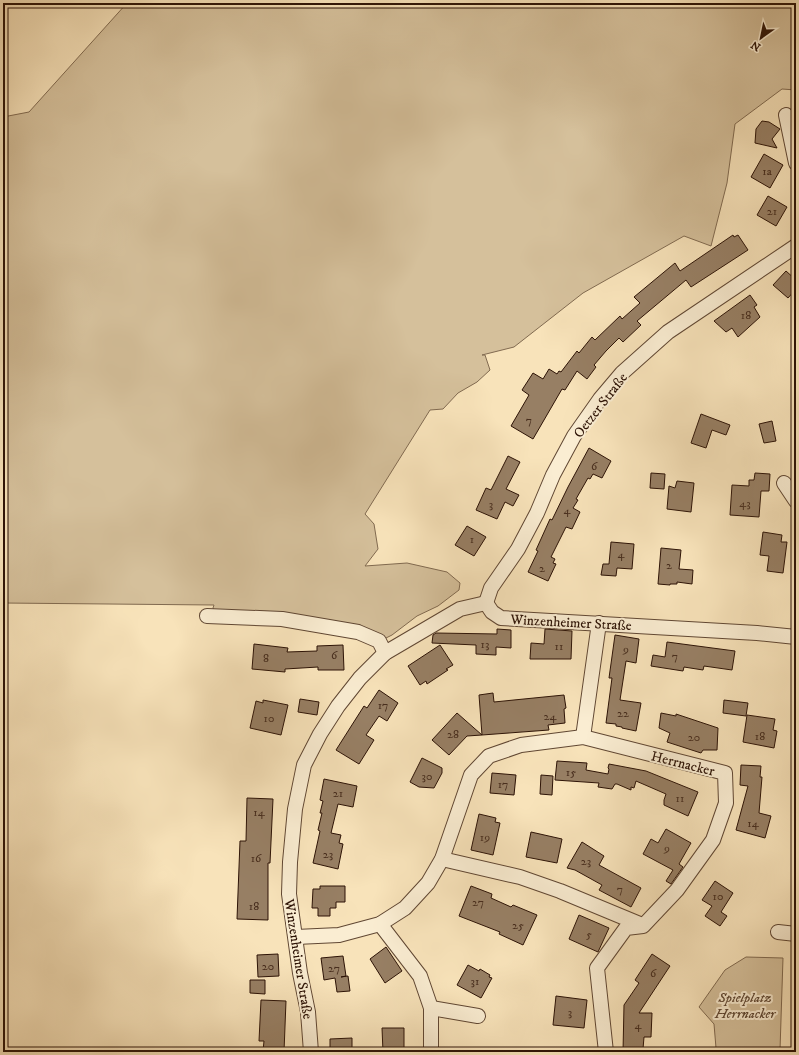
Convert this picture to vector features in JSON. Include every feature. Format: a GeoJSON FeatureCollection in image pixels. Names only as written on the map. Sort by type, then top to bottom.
{"type":"FeatureCollection","features":[{"type":"Feature","properties":{"kind":"street"},"geometry":{"type":"LineString","coordinates":[[786,115],[796,162]]}},
{"type":"Feature","properties":{"kind":"street","name":"Oetzer Straße"},"geometry":{"type":"LineString","coordinates":[[486,603],[491,588],[518,549],[537,513],[553,475],[574,436],[600,399],[622,373],[668,332],[796,246]]}},
{"type":"Feature","properties":{"kind":"street"},"geometry":{"type":"LineString","coordinates":[[784,482],[796,501]]}},
{"type":"Feature","properties":{"kind":"street","name":"Winzenheimer Straße"},"geometry":{"type":"LineString","coordinates":[[311,1052],[308,1012],[300,974],[289,894],[290,862],[295,809],[304,765],[320,734],[338,706],[360,678],[385,653],[460,609],[486,603],[492,612],[501,618],[757,632],[796,637]]}},
{"type":"Feature","properties":{"kind":"street"},"geometry":{"type":"LineString","coordinates":[[207,616],[282,619],[358,632],[379,641],[385,653]]}},
{"type":"Feature","properties":{"kind":"street"},"geometry":{"type":"LineString","coordinates":[[583,737],[599,623]]}},
{"type":"Feature","properties":{"kind":"street","name":"Herrnacker"},"geometry":{"type":"LineString","coordinates":[[296,937],[339,935],[380,924],[405,908],[428,883],[442,859],[471,775],[488,756],[521,745],[583,737],[725,773],[726,803],[713,840],[677,890],[643,926]]}},
{"type":"Feature","properties":{"kind":"street"},"geometry":{"type":"LineString","coordinates":[[442,859],[520,877],[643,926]]}},
{"type":"Feature","properties":{"kind":"street"},"geometry":{"type":"LineString","coordinates":[[380,924],[420,976],[431,1008],[431,1052]]}},
{"type":"Feature","properties":{"kind":"street"},"geometry":{"type":"LineString","coordinates":[[606,1052],[597,968],[626,928],[643,926]]}},
{"type":"Feature","properties":{"kind":"street"},"geometry":{"type":"LineString","coordinates":[[778,932],[796,934]]}},
{"type":"Feature","properties":{"kind":"street"},"geometry":{"type":"LineString","coordinates":[[431,1008],[478,1016]]}},
{"type":"Feature","properties":{"kind":"green space"},"geometry":{"type":"Polygon","coordinates":[[[127,3],[796,3],[796,90],[782,89],[735,124],[727,183],[711,246],[684,236],[583,293],[514,347],[482,355],[485,355],[490,370],[477,382],[458,393],[443,409],[430,410],[365,514],[374,524],[378,549],[365,566],[407,563],[447,572],[460,583],[459,590],[438,606],[417,616],[386,638],[377,635],[215,615],[213,608],[214,605],[3,603],[3,117],[29,112],[127,3]]]}},
{"type":"Feature","properties":{"kind":"green space","name":"Spielplatz Herrnacker"},"geometry":{"type":"Polygon","coordinates":[[[746,957],[783,958],[780,1050],[716,1048],[714,1024],[699,1007],[725,970],[746,957]]]}},
{"type":"Feature","properties":{"kind":"building"},"geometry":{"type":"Polygon","coordinates":[[[762,121],[769,122],[780,129],[772,139],[777,148],[755,143],[756,129],[762,121]]]}},
{"type":"Feature","properties":{"kind":"building"},"geometry":{"type":"Polygon","coordinates":[[[764,154],[783,165],[770,188],[751,177],[764,154]]]}},
{"type":"Feature","properties":{"kind":"building"},"geometry":{"type":"Polygon","coordinates":[[[768,196],[787,207],[776,226],[757,215],[768,196]]]}},
{"type":"Feature","properties":{"kind":"building"},"geometry":{"type":"Polygon","coordinates":[[[733,235],[734,237],[738,235],[748,250],[691,287],[686,280],[637,321],[641,325],[623,342],[619,338],[606,351],[594,365],[596,367],[587,379],[577,371],[565,390],[562,389],[533,439],[511,426],[529,395],[522,390],[533,373],[543,379],[549,369],[557,374],[559,371],[561,372],[577,351],[579,353],[592,337],[595,340],[620,316],[622,319],[640,303],[634,297],[675,263],[680,271],[733,235]]]}},
{"type":"Feature","properties":{"kind":"building"},"geometry":{"type":"Polygon","coordinates":[[[786,271],[796,280],[796,289],[788,298],[773,285],[786,271]]]}},
{"type":"Feature","properties":{"kind":"building"},"geometry":{"type":"Polygon","coordinates":[[[750,295],[757,305],[754,307],[760,317],[738,337],[732,328],[726,332],[714,321],[750,295]]]}},
{"type":"Feature","properties":{"kind":"building"},"geometry":{"type":"Polygon","coordinates":[[[701,414],[730,425],[726,435],[712,430],[706,448],[691,443],[701,414]]]}},
{"type":"Feature","properties":{"kind":"building"},"geometry":{"type":"Polygon","coordinates":[[[772,421],[776,441],[764,443],[759,424],[772,421]]]}},
{"type":"Feature","properties":{"kind":"building"},"geometry":{"type":"Polygon","coordinates":[[[589,448],[611,461],[602,478],[593,474],[590,479],[588,478],[576,499],[578,500],[573,508],[580,512],[572,529],[566,527],[551,557],[555,559],[553,563],[556,564],[548,581],[528,572],[550,519],[552,520],[589,448]]]}},
{"type":"Feature","properties":{"kind":"building"},"geometry":{"type":"Polygon","coordinates":[[[508,456],[520,462],[506,489],[519,495],[513,506],[505,502],[497,519],[476,510],[486,488],[491,490],[508,456]]]}},
{"type":"Feature","properties":{"kind":"building"},"geometry":{"type":"Polygon","coordinates":[[[651,473],[665,474],[664,489],[650,488],[651,473]]]}},
{"type":"Feature","properties":{"kind":"building"},"geometry":{"type":"Polygon","coordinates":[[[755,473],[770,474],[769,491],[761,491],[759,517],[730,515],[732,485],[749,486],[749,480],[754,480],[755,473]]]}},
{"type":"Feature","properties":{"kind":"building"},"geometry":{"type":"Polygon","coordinates":[[[677,481],[694,483],[691,512],[667,509],[669,486],[675,488],[677,481]]]}},
{"type":"Feature","properties":{"kind":"building"},"geometry":{"type":"Polygon","coordinates":[[[467,526],[486,537],[474,556],[455,545],[467,526]]]}},
{"type":"Feature","properties":{"kind":"building"},"geometry":{"type":"Polygon","coordinates":[[[763,532],[782,535],[781,542],[787,542],[783,573],[767,571],[769,556],[760,555],[763,532]]]}},
{"type":"Feature","properties":{"kind":"building"},"geometry":{"type":"Polygon","coordinates":[[[611,542],[634,544],[632,569],[617,568],[616,576],[601,575],[603,564],[609,564],[611,542]]]}},
{"type":"Feature","properties":{"kind":"building"},"geometry":{"type":"Polygon","coordinates":[[[661,548],[681,550],[679,569],[693,570],[692,584],[677,582],[677,584],[670,585],[658,584],[661,548]]]}},
{"type":"Feature","properties":{"kind":"building"},"geometry":{"type":"Polygon","coordinates":[[[497,629],[511,630],[511,648],[496,647],[496,655],[476,654],[476,645],[432,643],[433,635],[436,633],[497,634],[497,629]]]}},
{"type":"Feature","properties":{"kind":"building"},"geometry":{"type":"Polygon","coordinates":[[[545,629],[572,631],[571,659],[530,659],[531,643],[544,644],[545,629]]]}},
{"type":"Feature","properties":{"kind":"building"},"geometry":{"type":"Polygon","coordinates":[[[615,635],[639,639],[636,663],[626,661],[620,700],[641,703],[636,731],[616,726],[616,724],[606,723],[612,678],[609,678],[615,635]]]}},
{"type":"Feature","properties":{"kind":"building"},"geometry":{"type":"Polygon","coordinates":[[[667,642],[735,651],[732,670],[704,666],[703,670],[684,667],[683,671],[651,666],[653,655],[665,657],[667,642]]]}},
{"type":"Feature","properties":{"kind":"building"},"geometry":{"type":"Polygon","coordinates":[[[254,644],[288,648],[287,652],[317,651],[317,646],[343,645],[344,670],[318,670],[318,667],[285,669],[285,672],[252,669],[254,644]]]}},
{"type":"Feature","properties":{"kind":"building"},"geometry":{"type":"Polygon","coordinates":[[[440,645],[453,665],[427,684],[426,681],[420,685],[408,666],[440,645]]]}},
{"type":"Feature","properties":{"kind":"building"},"geometry":{"type":"Polygon","coordinates":[[[379,690],[398,703],[387,721],[379,716],[366,735],[374,740],[359,764],[336,750],[364,706],[367,708],[379,690]]]}},
{"type":"Feature","properties":{"kind":"building"},"geometry":{"type":"Polygon","coordinates":[[[493,693],[494,702],[564,695],[566,708],[564,709],[565,723],[548,725],[549,730],[482,735],[479,695],[493,693]]]}},
{"type":"Feature","properties":{"kind":"building"},"geometry":{"type":"Polygon","coordinates":[[[300,699],[319,702],[317,715],[298,712],[300,699]]]}},
{"type":"Feature","properties":{"kind":"building"},"geometry":{"type":"Polygon","coordinates":[[[263,700],[288,705],[281,735],[250,728],[256,701],[263,703],[263,700]]]}},
{"type":"Feature","properties":{"kind":"building"},"geometry":{"type":"Polygon","coordinates":[[[724,700],[748,703],[746,716],[723,713],[724,700]]]}},
{"type":"Feature","properties":{"kind":"building"},"geometry":{"type":"Polygon","coordinates":[[[457,713],[482,735],[467,736],[449,755],[432,740],[457,713]]]}},
{"type":"Feature","properties":{"kind":"building"},"geometry":{"type":"Polygon","coordinates":[[[661,713],[676,716],[676,714],[718,728],[717,750],[703,750],[701,753],[667,742],[670,733],[659,728],[661,713]]]}},
{"type":"Feature","properties":{"kind":"building"},"geometry":{"type":"Polygon","coordinates":[[[747,715],[775,719],[773,730],[777,731],[774,748],[743,742],[747,715]]]}},
{"type":"Feature","properties":{"kind":"building"},"geometry":{"type":"Polygon","coordinates":[[[422,758],[442,768],[442,773],[434,788],[419,787],[410,782],[422,758]]]}},
{"type":"Feature","properties":{"kind":"building"},"geometry":{"type":"Polygon","coordinates":[[[557,761],[587,763],[586,770],[608,774],[609,764],[646,771],[698,792],[688,816],[664,805],[666,794],[636,781],[634,788],[631,787],[631,790],[617,784],[615,784],[612,789],[598,787],[599,783],[555,780],[557,761]]]}},
{"type":"Feature","properties":{"kind":"building"},"geometry":{"type":"Polygon","coordinates":[[[741,765],[761,766],[760,777],[762,777],[759,813],[771,816],[765,838],[736,830],[748,786],[740,785],[741,765]]]}},
{"type":"Feature","properties":{"kind":"building"},"geometry":{"type":"Polygon","coordinates":[[[492,773],[516,775],[514,795],[490,793],[492,773]]]}},
{"type":"Feature","properties":{"kind":"building"},"geometry":{"type":"Polygon","coordinates":[[[541,775],[553,776],[552,795],[540,794],[541,775]]]}},
{"type":"Feature","properties":{"kind":"building"},"geometry":{"type":"Polygon","coordinates":[[[324,779],[357,786],[353,807],[338,804],[331,833],[341,835],[339,843],[343,844],[338,869],[313,863],[320,831],[318,830],[323,801],[320,800],[324,779]]]}},
{"type":"Feature","properties":{"kind":"building"},"geometry":{"type":"Polygon","coordinates":[[[247,798],[273,799],[270,863],[268,863],[268,920],[237,919],[240,841],[246,841],[247,798]]]}},
{"type":"Feature","properties":{"kind":"building"},"geometry":{"type":"Polygon","coordinates":[[[479,814],[496,818],[495,822],[500,823],[493,855],[471,850],[479,814]]]}},
{"type":"Feature","properties":{"kind":"building"},"geometry":{"type":"Polygon","coordinates":[[[666,829],[691,843],[679,864],[683,867],[671,884],[666,881],[673,870],[643,854],[651,839],[658,843],[666,829]]]}},
{"type":"Feature","properties":{"kind":"building"},"geometry":{"type":"Polygon","coordinates":[[[531,832],[562,839],[557,863],[526,857],[531,832]]]}},
{"type":"Feature","properties":{"kind":"building"},"geometry":{"type":"Polygon","coordinates":[[[582,842],[604,856],[599,865],[641,888],[631,907],[599,890],[602,885],[575,870],[567,868],[582,842]]]}},
{"type":"Feature","properties":{"kind":"building"},"geometry":{"type":"Polygon","coordinates":[[[715,881],[733,893],[721,912],[727,916],[720,926],[705,916],[712,906],[702,900],[715,881]]]}},
{"type":"Feature","properties":{"kind":"building"},"geometry":{"type":"Polygon","coordinates":[[[320,886],[345,886],[345,902],[336,902],[336,908],[330,908],[330,916],[318,916],[318,908],[312,908],[313,889],[320,889],[320,886]]]}},
{"type":"Feature","properties":{"kind":"building"},"geometry":{"type":"Polygon","coordinates":[[[471,886],[492,894],[491,898],[511,907],[513,905],[537,915],[523,945],[499,934],[500,932],[459,916],[471,886]]]}},
{"type":"Feature","properties":{"kind":"building"},"geometry":{"type":"Polygon","coordinates":[[[579,915],[609,928],[598,952],[569,939],[579,915]]]}},
{"type":"Feature","properties":{"kind":"building"},"geometry":{"type":"Polygon","coordinates":[[[386,947],[402,971],[385,983],[370,959],[386,947]]]}},
{"type":"Feature","properties":{"kind":"building"},"geometry":{"type":"Polygon","coordinates":[[[278,954],[279,976],[258,977],[257,955],[278,954]]]}},
{"type":"Feature","properties":{"kind":"building"},"geometry":{"type":"Polygon","coordinates":[[[652,954],[670,966],[639,1013],[652,1013],[651,1037],[644,1037],[643,1049],[637,1049],[637,1052],[623,1052],[624,1005],[639,983],[635,980],[652,954]]]}},
{"type":"Feature","properties":{"kind":"building"},"geometry":{"type":"Polygon","coordinates":[[[343,956],[346,976],[341,977],[348,976],[350,991],[337,992],[335,978],[324,980],[321,958],[343,956]]]}},
{"type":"Feature","properties":{"kind":"building"},"geometry":{"type":"Polygon","coordinates":[[[468,965],[479,971],[480,969],[492,978],[481,998],[457,985],[468,965]]]}},
{"type":"Feature","properties":{"kind":"building"},"geometry":{"type":"Polygon","coordinates":[[[250,980],[265,980],[265,994],[250,993],[250,980]]]}},
{"type":"Feature","properties":{"kind":"building"},"geometry":{"type":"Polygon","coordinates":[[[556,996],[587,1000],[584,1028],[553,1025],[556,996]]]}},
{"type":"Feature","properties":{"kind":"building"},"geometry":{"type":"Polygon","coordinates":[[[261,1000],[286,1001],[284,1052],[263,1051],[264,1041],[259,1041],[261,1000]]]}},
{"type":"Feature","properties":{"kind":"building"},"geometry":{"type":"Polygon","coordinates":[[[382,1028],[404,1028],[404,1052],[383,1052],[382,1028]]]}},
{"type":"Feature","properties":{"kind":"building"},"geometry":{"type":"Polygon","coordinates":[[[352,1038],[352,1052],[330,1052],[330,1039],[352,1038]]]}}]}
